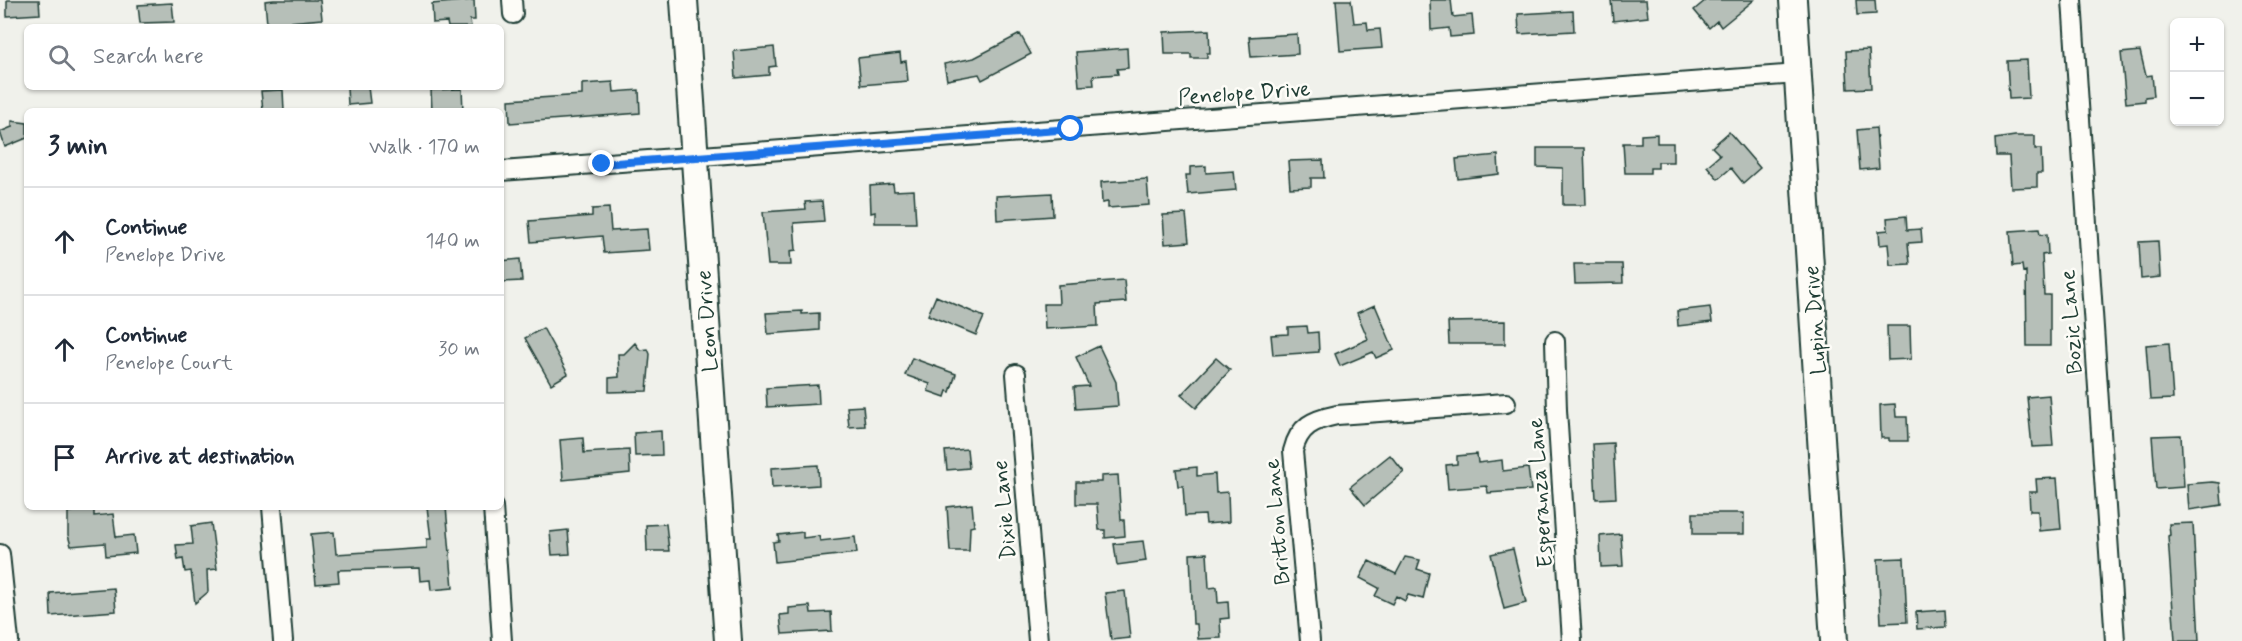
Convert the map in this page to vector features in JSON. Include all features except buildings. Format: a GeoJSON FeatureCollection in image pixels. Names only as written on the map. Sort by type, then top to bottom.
{"type":"FeatureCollection","features":[{"type":"Feature","properties":{"kind":"street","name":"Leon Drive"},"geometry":{"type":"LineString","coordinates":[[684,0],[728,641]]}},
{"type":"Feature","properties":{"kind":"street","name":"Lupin Drive"},"geometry":{"type":"LineString","coordinates":[[1793,0],[1834,641]]}},
{"type":"Feature","properties":{"kind":"street","name":"Bozic Lane"},"geometry":{"type":"LineString","coordinates":[[2072,0],[2115,641]]}},
{"type":"Feature","properties":{"kind":"street","name":"Penelope Drive"},"geometry":{"type":"LineString","coordinates":[[504,171],[1798,74]]}},
{"type":"Feature","properties":{"kind":"street","name":"Esperanza Lane"},"geometry":{"type":"LineString","coordinates":[[1555,341],[1557,411],[1572,641]]}},
{"type":"Feature","properties":{"kind":"street","name":"Dixie Lane"},"geometry":{"type":"LineString","coordinates":[[1016,374],[1038,641]]}},
{"type":"Feature","properties":{"kind":"street","name":"Britton Lane"},"geometry":{"type":"LineString","coordinates":[[1310,641],[1293,451],[1296,438],[1302,428],[1316,420],[1337,415],[1506,403]]}},
{"type":"Feature","properties":{"kind":"street"},"geometry":{"type":"LineString","coordinates":[[272,510],[283,641]]}},
{"type":"Feature","properties":{"kind":"street"},"geometry":{"type":"LineString","coordinates":[[493,510],[502,641]]}},
{"type":"Feature","properties":{"kind":"street"},"geometry":{"type":"LineString","coordinates":[[0,554],[9,641]]}},
{"type":"Feature","properties":{"kind":"route"},"geometry":{"type":"LineString","coordinates":[[602,164],[1071,129]]}}]}
